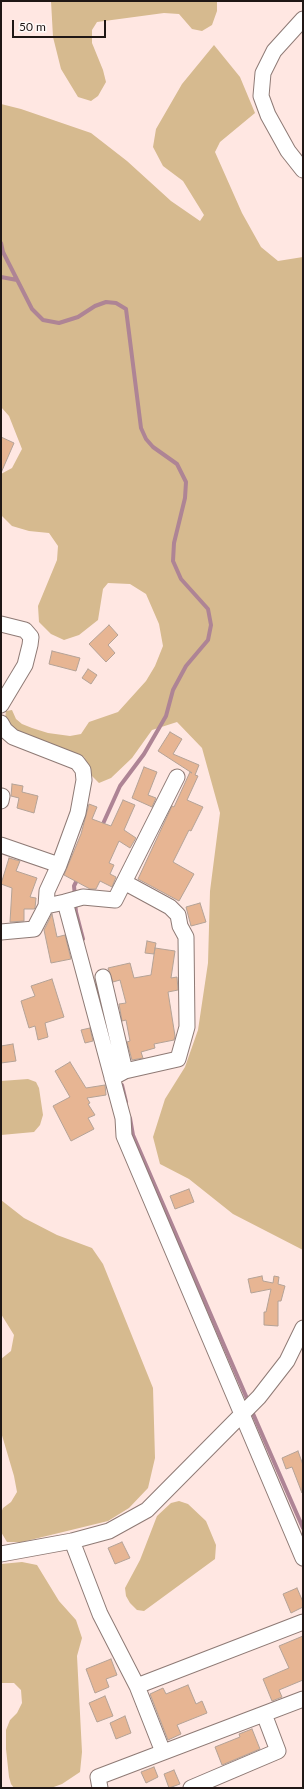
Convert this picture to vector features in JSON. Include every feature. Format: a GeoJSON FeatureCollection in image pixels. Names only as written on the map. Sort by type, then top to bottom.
{"type":"FeatureCollection","features":[{"type":"Feature","properties":{"kind":"street"},"geometry":{"type":"LineString","coordinates":[[303,18],[274,51],[263,73],[262,96],[268,115],[288,151],[303,170]]}},
{"type":"Feature","properties":{"kind":"street"},"geometry":{"type":"LineString","coordinates":[[1,624],[25,630],[30,637],[30,646],[25,665],[1,705]]}},
{"type":"Feature","properties":{"kind":"street"},"geometry":{"type":"LineString","coordinates":[[1,723],[5,730],[13,737],[77,762],[83,770],[84,780],[78,813],[59,865],[47,891],[46,906],[34,929],[1,932]]}},
{"type":"Feature","properties":{"kind":"street"},"geometry":{"type":"LineString","coordinates":[[46,906],[84,897],[115,900],[177,777]]}},
{"type":"Feature","properties":{"kind":"street"},"geometry":{"type":"LineString","coordinates":[[1,845],[59,865]]}},
{"type":"Feature","properties":{"kind":"street"},"geometry":{"type":"LineString","coordinates":[[118,1075],[178,1059],[187,1027],[186,937],[180,926],[178,915],[170,907],[124,882]]}},
{"type":"Feature","properties":{"kind":"street"},"geometry":{"type":"LineString","coordinates":[[66,902],[118,1075]]}},
{"type":"Feature","properties":{"kind":"street"},"geometry":{"type":"LineString","coordinates":[[103,977],[118,1075],[124,1136],[303,1558]]}},
{"type":"Feature","properties":{"kind":"street"},"geometry":{"type":"LineString","coordinates":[[1,1554],[72,1541],[109,1531],[147,1510],[259,1397],[287,1361],[303,1328]]}},
{"type":"Feature","properties":{"kind":"street"},"geometry":{"type":"LineString","coordinates":[[72,1541],[100,1614],[137,1686],[163,1752]]}},
{"type":"Feature","properties":{"kind":"street"},"geometry":{"type":"LineString","coordinates":[[137,1686],[303,1622]]}},
{"type":"Feature","properties":{"kind":"street"},"geometry":{"type":"LineString","coordinates":[[100,1788],[98,1777],[303,1699]]}},
{"type":"Feature","properties":{"kind":"street"},"geometry":{"type":"LineString","coordinates":[[190,1788],[278,1751],[264,1714]]}},
{"type":"Feature","properties":{"kind":"shaded area"},"geometry":{"type":"Polygon","coordinates":[[[51,1],[217,1],[217,11],[212,25],[202,31],[192,29],[179,14],[164,13],[97,22],[92,30],[92,43],[103,70],[106,82],[98,96],[91,101],[78,97],[61,69],[53,37],[51,1]]]}},
{"type":"Feature","properties":{"kind":"shaded area"},"geometry":{"type":"Polygon","coordinates":[[[214,45],[240,77],[255,113],[220,142],[215,152],[242,213],[261,247],[278,261],[303,257],[303,1250],[233,1214],[189,1179],[160,1164],[153,1137],[165,1099],[185,1067],[198,1030],[208,963],[210,891],[220,813],[202,748],[177,722],[152,730],[132,758],[111,778],[99,783],[92,776],[84,757],[16,734],[5,719],[6,711],[12,710],[16,719],[22,724],[32,728],[48,733],[70,736],[81,734],[89,722],[118,712],[146,681],[155,666],[163,646],[159,624],[146,594],[130,584],[108,583],[103,589],[98,620],[79,635],[64,640],[51,634],[39,622],[38,606],[57,560],[58,546],[49,533],[29,531],[12,526],[1,515],[1,474],[12,468],[22,449],[9,416],[1,407],[1,104],[21,109],[91,133],[127,161],[171,201],[200,221],[204,215],[183,181],[163,166],[153,147],[156,129],[182,84],[214,45]]]}},
{"type":"Feature","properties":{"kind":"shaded area"},"geometry":{"type":"Polygon","coordinates":[[[28,1079],[36,1082],[39,1088],[43,1115],[40,1125],[34,1132],[1,1135],[1,1081],[28,1079]]]}},
{"type":"Feature","properties":{"kind":"shaded area"},"geometry":{"type":"Polygon","coordinates":[[[1,1200],[24,1218],[57,1235],[92,1248],[103,1264],[153,1388],[155,1458],[148,1488],[129,1508],[108,1521],[22,1542],[7,1542],[1,1532],[1,1513],[3,1508],[11,1502],[17,1492],[14,1476],[1,1432],[1,1359],[11,1351],[14,1335],[1,1314],[1,1200]]]}},
{"type":"Feature","properties":{"kind":"shaded area"},"geometry":{"type":"Polygon","coordinates":[[[179,1501],[188,1504],[206,1521],[216,1545],[215,1559],[144,1611],[137,1610],[126,1596],[125,1588],[140,1560],[157,1516],[171,1503],[179,1501]]]}},
{"type":"Feature","properties":{"kind":"shaded area"},"geometry":{"type":"Polygon","coordinates":[[[22,1562],[37,1565],[59,1601],[76,1620],[82,1638],[77,1656],[82,1752],[80,1772],[62,1784],[51,1788],[14,1788],[9,1777],[6,1749],[6,1730],[10,1720],[17,1713],[22,1703],[21,1690],[14,1683],[1,1683],[1,1564],[22,1562]]]}},
{"type":"Feature","properties":{"kind":"building"},"geometry":{"type":"Polygon","coordinates":[[[1,437],[14,443],[1,473],[1,437]]]}},
{"type":"Feature","properties":{"kind":"building"},"geometry":{"type":"Polygon","coordinates":[[[109,625],[118,635],[108,645],[115,653],[106,662],[89,644],[109,625]]]}},
{"type":"Feature","properties":{"kind":"building"},"geometry":{"type":"Polygon","coordinates":[[[52,651],[80,658],[76,671],[49,664],[52,651]]]}},
{"type":"Feature","properties":{"kind":"building"},"geometry":{"type":"Polygon","coordinates":[[[88,669],[97,675],[91,684],[82,678],[88,669]]]}},
{"type":"Feature","properties":{"kind":"building"},"geometry":{"type":"Polygon","coordinates":[[[170,732],[182,739],[173,754],[199,765],[195,775],[198,776],[187,800],[203,807],[191,831],[189,830],[173,862],[194,874],[179,901],[138,879],[172,806],[174,807],[190,772],[192,773],[158,751],[170,732]]]}},
{"type":"Feature","properties":{"kind":"building"},"geometry":{"type":"Polygon","coordinates":[[[144,767],[157,772],[148,795],[156,798],[152,807],[132,798],[144,767]]]}},
{"type":"Feature","properties":{"kind":"building"},"geometry":{"type":"Polygon","coordinates":[[[12,784],[23,786],[22,792],[38,796],[34,813],[17,808],[19,798],[11,796],[12,784]]]}},
{"type":"Feature","properties":{"kind":"building"},"geometry":{"type":"Polygon","coordinates":[[[123,800],[135,805],[124,830],[136,838],[130,848],[119,841],[109,863],[114,865],[110,874],[116,877],[112,887],[100,881],[96,889],[90,889],[64,875],[81,834],[89,804],[97,807],[92,819],[111,826],[123,800]]]}},
{"type":"Feature","properties":{"kind":"building"},"geometry":{"type":"Polygon","coordinates":[[[9,858],[20,861],[16,871],[37,878],[30,897],[36,898],[35,908],[24,909],[24,921],[10,922],[12,888],[1,884],[9,858]]]}},
{"type":"Feature","properties":{"kind":"building"},"geometry":{"type":"Polygon","coordinates":[[[200,903],[206,922],[191,926],[186,907],[200,903]]]}},
{"type":"Feature","properties":{"kind":"building"},"geometry":{"type":"Polygon","coordinates":[[[52,914],[57,937],[65,935],[71,959],[51,963],[44,930],[52,914]]]}},
{"type":"Feature","properties":{"kind":"building"},"geometry":{"type":"Polygon","coordinates":[[[147,941],[156,943],[154,954],[145,953],[147,941]]]}},
{"type":"Feature","properties":{"kind":"building"},"geometry":{"type":"Polygon","coordinates":[[[155,948],[175,951],[171,978],[177,977],[178,990],[168,992],[175,1036],[174,1040],[154,1044],[155,1048],[141,1052],[143,1058],[132,1060],[127,1042],[130,1041],[126,1020],[122,1021],[119,1004],[126,1003],[120,980],[113,982],[108,968],[130,963],[134,978],[151,975],[155,948]]]}},
{"type":"Feature","properties":{"kind":"building"},"geometry":{"type":"Polygon","coordinates":[[[52,979],[64,1017],[45,1023],[48,1037],[38,1040],[35,1026],[29,1028],[21,1001],[35,996],[31,986],[52,979]]]}},
{"type":"Feature","properties":{"kind":"building"},"geometry":{"type":"Polygon","coordinates":[[[90,1028],[93,1041],[85,1043],[81,1030],[90,1028]]]}},
{"type":"Feature","properties":{"kind":"building"},"geometry":{"type":"Polygon","coordinates":[[[13,1044],[16,1061],[1,1063],[1,1046],[13,1044]]]}},
{"type":"Feature","properties":{"kind":"building"},"geometry":{"type":"Polygon","coordinates":[[[70,1062],[86,1088],[105,1085],[106,1095],[87,1098],[90,1103],[88,1104],[95,1115],[88,1118],[94,1129],[71,1141],[53,1106],[70,1097],[55,1071],[70,1062]]]}},
{"type":"Feature","properties":{"kind":"building"},"geometry":{"type":"Polygon","coordinates":[[[189,1189],[194,1202],[175,1209],[170,1196],[189,1189]]]}},
{"type":"Feature","properties":{"kind":"building"},"geometry":{"type":"Polygon","coordinates":[[[262,1276],[263,1281],[273,1283],[274,1276],[279,1277],[278,1284],[285,1286],[281,1301],[278,1301],[278,1326],[264,1325],[264,1312],[266,1312],[271,1289],[251,1293],[248,1279],[262,1276]]]}},
{"type":"Feature","properties":{"kind":"building"},"geometry":{"type":"Polygon","coordinates":[[[298,1451],[303,1465],[302,1493],[292,1467],[286,1469],[282,1458],[298,1451]]]}},
{"type":"Feature","properties":{"kind":"building"},"geometry":{"type":"Polygon","coordinates":[[[122,1542],[130,1558],[115,1564],[108,1548],[122,1542]]]}},
{"type":"Feature","properties":{"kind":"building"},"geometry":{"type":"Polygon","coordinates":[[[297,1588],[303,1602],[303,1607],[291,1613],[283,1594],[297,1588]]]}},
{"type":"Feature","properties":{"kind":"building"},"geometry":{"type":"Polygon","coordinates":[[[303,1636],[303,1680],[279,1690],[282,1697],[272,1701],[263,1679],[289,1668],[279,1646],[303,1636]]]}},
{"type":"Feature","properties":{"kind":"building"},"geometry":{"type":"Polygon","coordinates":[[[111,1659],[117,1675],[106,1679],[109,1687],[95,1693],[86,1669],[111,1659]]]}},
{"type":"Feature","properties":{"kind":"building"},"geometry":{"type":"Polygon","coordinates":[[[188,1685],[196,1704],[202,1701],[207,1713],[177,1725],[181,1734],[168,1740],[150,1694],[163,1688],[166,1694],[188,1685]]]}},
{"type":"Feature","properties":{"kind":"building"},"geometry":{"type":"Polygon","coordinates":[[[105,1696],[113,1716],[97,1722],[89,1703],[105,1696]]]}},
{"type":"Feature","properties":{"kind":"building"},"geometry":{"type":"Polygon","coordinates":[[[125,1716],[131,1733],[116,1739],[110,1723],[125,1716]]]}},
{"type":"Feature","properties":{"kind":"building"},"geometry":{"type":"Polygon","coordinates":[[[252,1729],[260,1749],[222,1765],[215,1747],[240,1737],[239,1734],[252,1729]]]}},
{"type":"Feature","properties":{"kind":"building"},"geometry":{"type":"Polygon","coordinates":[[[154,1767],[158,1777],[146,1783],[141,1772],[154,1767]]]}},
{"type":"Feature","properties":{"kind":"building"},"geometry":{"type":"Polygon","coordinates":[[[174,1770],[180,1784],[169,1788],[164,1774],[174,1770]]]}},
{"type":"Feature","properties":{"kind":"waterway"},"geometry":{"type":"LineString","coordinates":[[1,243],[3,252],[32,309],[43,320],[59,323],[78,317],[95,306],[106,302],[116,303],[126,309],[141,428],[146,439],[153,447],[177,464],[186,482],[185,498],[174,543],[173,561],[181,579],[208,609],[211,625],[208,640],[186,666],[173,690],[166,716],[144,754],[120,786],[102,826]]}},
{"type":"Feature","properties":{"kind":"waterway"},"geometry":{"type":"LineString","coordinates":[[1,277],[17,280]]}},
{"type":"Feature","properties":{"kind":"waterway"},"geometry":{"type":"LineString","coordinates":[[75,896],[74,886],[78,878]]}},
{"type":"Feature","properties":{"kind":"waterway"},"geometry":{"type":"LineString","coordinates":[[75,903],[83,939]]}},
{"type":"Feature","properties":{"kind":"waterway"},"geometry":{"type":"LineString","coordinates":[[122,1085],[126,1102]]}},
{"type":"Feature","properties":{"kind":"waterway"},"geometry":{"type":"LineString","coordinates":[[130,1118],[133,1135],[249,1403]]}},
{"type":"Feature","properties":{"kind":"waterway"},"geometry":{"type":"LineString","coordinates":[[251,1409],[303,1528]]}}]}
